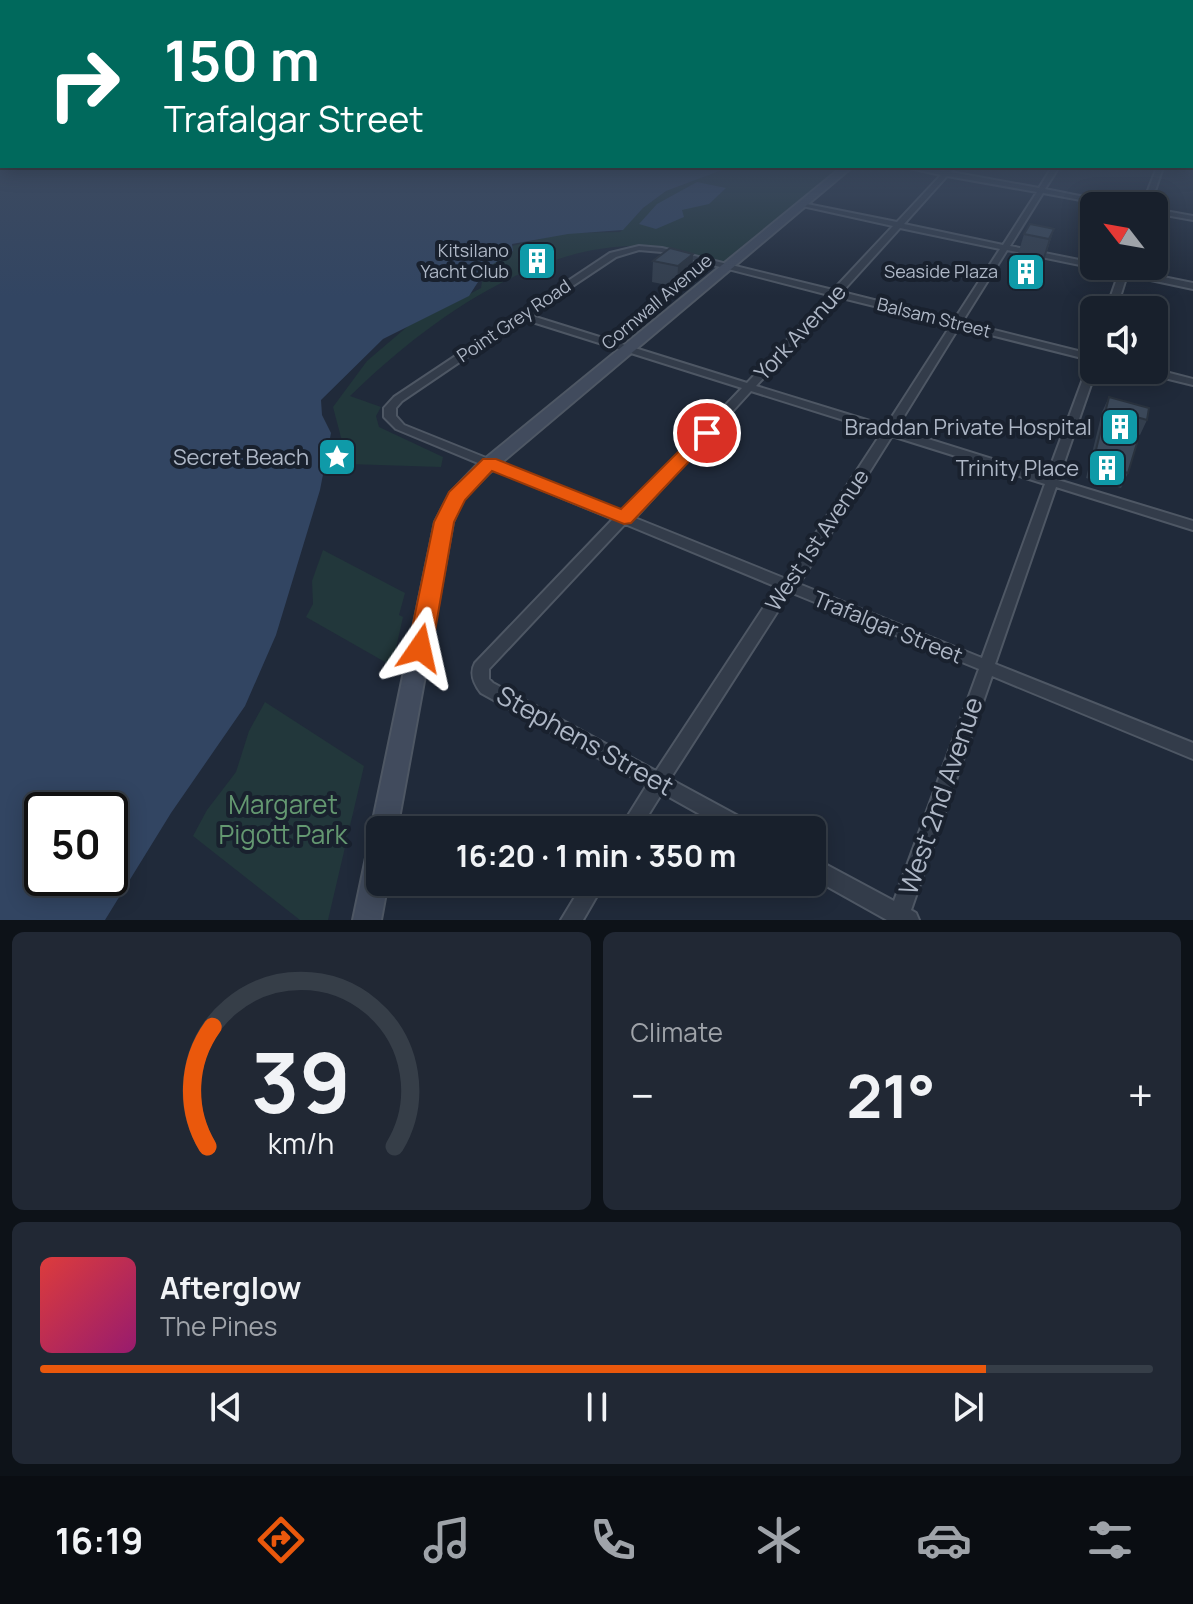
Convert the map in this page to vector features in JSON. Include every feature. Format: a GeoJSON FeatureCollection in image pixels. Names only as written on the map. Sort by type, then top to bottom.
{"type":"FeatureCollection","features":[{"type":"Feature","properties":{"kind":"main road","name":"Cornwall Avenue"},"geometry":{"type":"LineString","coordinates":[[489,463],[796,210]]}},
{"type":"Feature","properties":{"kind":"main road"},"geometry":{"type":"LineString","coordinates":[[387,816],[444,522],[456,497],[489,463]]}},
{"type":"Feature","properties":{"kind":"main road"},"geometry":{"type":"LineString","coordinates":[[367,920],[372,896]]}},
{"type":"Feature","properties":{"kind":"street"},"geometry":{"type":"LineString","coordinates":[[826,210],[1080,263]]}},
{"type":"Feature","properties":{"kind":"street","name":"York Avenue"},"geometry":{"type":"LineString","coordinates":[[481,667],[749,387],[912,210]]}},
{"type":"Feature","properties":{"kind":"street","name":"West 1st Avenue"},"geometry":{"type":"LineString","coordinates":[[637,816],[787,586],[793,582],[1030,210]]}},
{"type":"Feature","properties":{"kind":"street"},"geometry":{"type":"LineString","coordinates":[[1168,214],[1193,218]]}},
{"type":"Feature","properties":{"kind":"street","name":"Balsam Street"},"geometry":{"type":"LineString","coordinates":[[633,249],[662,250],[1080,355]]}},
{"type":"Feature","properties":{"kind":"street","name":"Point Grey Road"},"geometry":{"type":"LineString","coordinates":[[400,427],[390,413],[398,399],[613,255],[633,249]]}},
{"type":"Feature","properties":{"kind":"street"},"geometry":{"type":"LineString","coordinates":[[1168,280],[1193,286]]}},
{"type":"Feature","properties":{"kind":"street"},"geometry":{"type":"LineString","coordinates":[[522,316],[1193,526]]}},
{"type":"Feature","properties":{"kind":"street"},"geometry":{"type":"LineString","coordinates":[[1168,376],[1193,382]]}},
{"type":"Feature","properties":{"kind":"street","name":"West 2nd Avenue"},"geometry":{"type":"LineString","coordinates":[[902,918],[1085,384]]}},
{"type":"Feature","properties":{"kind":"street","name":"Trafalgar Street"},"geometry":{"type":"LineString","coordinates":[[400,427],[1193,751]]}},
{"type":"Feature","properties":{"kind":"street","name":"Stephens Street"},"geometry":{"type":"LineString","coordinates":[[481,667],[481,681],[487,688],[720,816]]}},
{"type":"Feature","properties":{"kind":"street"},"geometry":{"type":"LineString","coordinates":[[826,875],[902,918]]}},
{"type":"Feature","properties":{"kind":"street"},"geometry":{"type":"LineString","coordinates":[[571,920],[586,896]]}},
{"type":"Feature","properties":{"kind":"green space"},"geometry":{"type":"Polygon","coordinates":[[[641,210],[787,210],[724,261],[657,247],[605,248],[564,257],[485,291],[413,340],[350,396],[381,407],[376,416],[379,427],[443,457],[441,467],[348,464],[333,407],[367,361],[408,326],[481,288],[484,269],[512,246],[563,233],[620,232],[641,210]]]}},
{"type":"Feature","properties":{"kind":"green space"},"geometry":{"type":"Polygon","coordinates":[[[323,550],[405,593],[392,666],[306,617],[313,604],[312,581],[323,550]]]}},
{"type":"Feature","properties":{"kind":"green space","name":"Margaret Pigott Park"},"geometry":{"type":"Polygon","coordinates":[[[265,702],[364,766],[328,920],[300,920],[193,836],[207,810],[236,772],[249,731],[265,702]]]}},
{"type":"Feature","properties":{"kind":"water"},"geometry":{"type":"Polygon","coordinates":[[[0,210],[641,210],[623,230],[568,234],[512,244],[513,251],[487,268],[469,296],[383,339],[321,400],[322,415],[331,433],[320,490],[276,635],[245,706],[171,813],[128,883],[128,792],[24,792],[24,896],[120,896],[105,920],[0,920],[0,210]]]}},
{"type":"Feature","properties":{"kind":"water"},"geometry":{"type":"Polygon","coordinates":[[[652,210],[682,210],[684,217],[656,229],[639,224],[652,210]]]}},
{"type":"Feature","properties":{"kind":"building"},"geometry":{"type":"Polygon","coordinates":[[[1030,224],[1054,229],[1049,239],[1024,234],[1030,224]]]}},
{"type":"Feature","properties":{"kind":"building"},"geometry":{"type":"Polygon","coordinates":[[[670,248],[693,254],[678,266],[653,261],[670,248]]]}},
{"type":"Feature","properties":{"kind":"building"},"geometry":{"type":"Polygon","coordinates":[[[1109,397],[1149,408],[1147,420],[1133,416],[1131,423],[1126,421],[1127,439],[1137,443],[1128,473],[1093,462],[1109,397]]]}},
{"type":"Feature","properties":{"kind":"place","name":"Kitsilano Yacht Club"},"geometry":{"type":"Point","coordinates":[537,261]}},
{"type":"Feature","properties":{"kind":"place","name":"Seaside Plaza"},"geometry":{"type":"Point","coordinates":[1026,272]}},
{"type":"Feature","properties":{"kind":"place","name":"Braddan Private Hospital"},"geometry":{"type":"Point","coordinates":[1120,427]}},
{"type":"Feature","properties":{"kind":"place","name":"Secret Beach"},"geometry":{"type":"Point","coordinates":[337,457]}},
{"type":"Feature","properties":{"kind":"place","name":"Trinity Place"},"geometry":{"type":"Point","coordinates":[1107,468]}},
{"type":"Feature","properties":{"kind":"route"},"geometry":{"type":"LineString","coordinates":[[420,648],[444,522],[456,497],[489,463],[624,518],[632,514],[707,433]]}}]}
